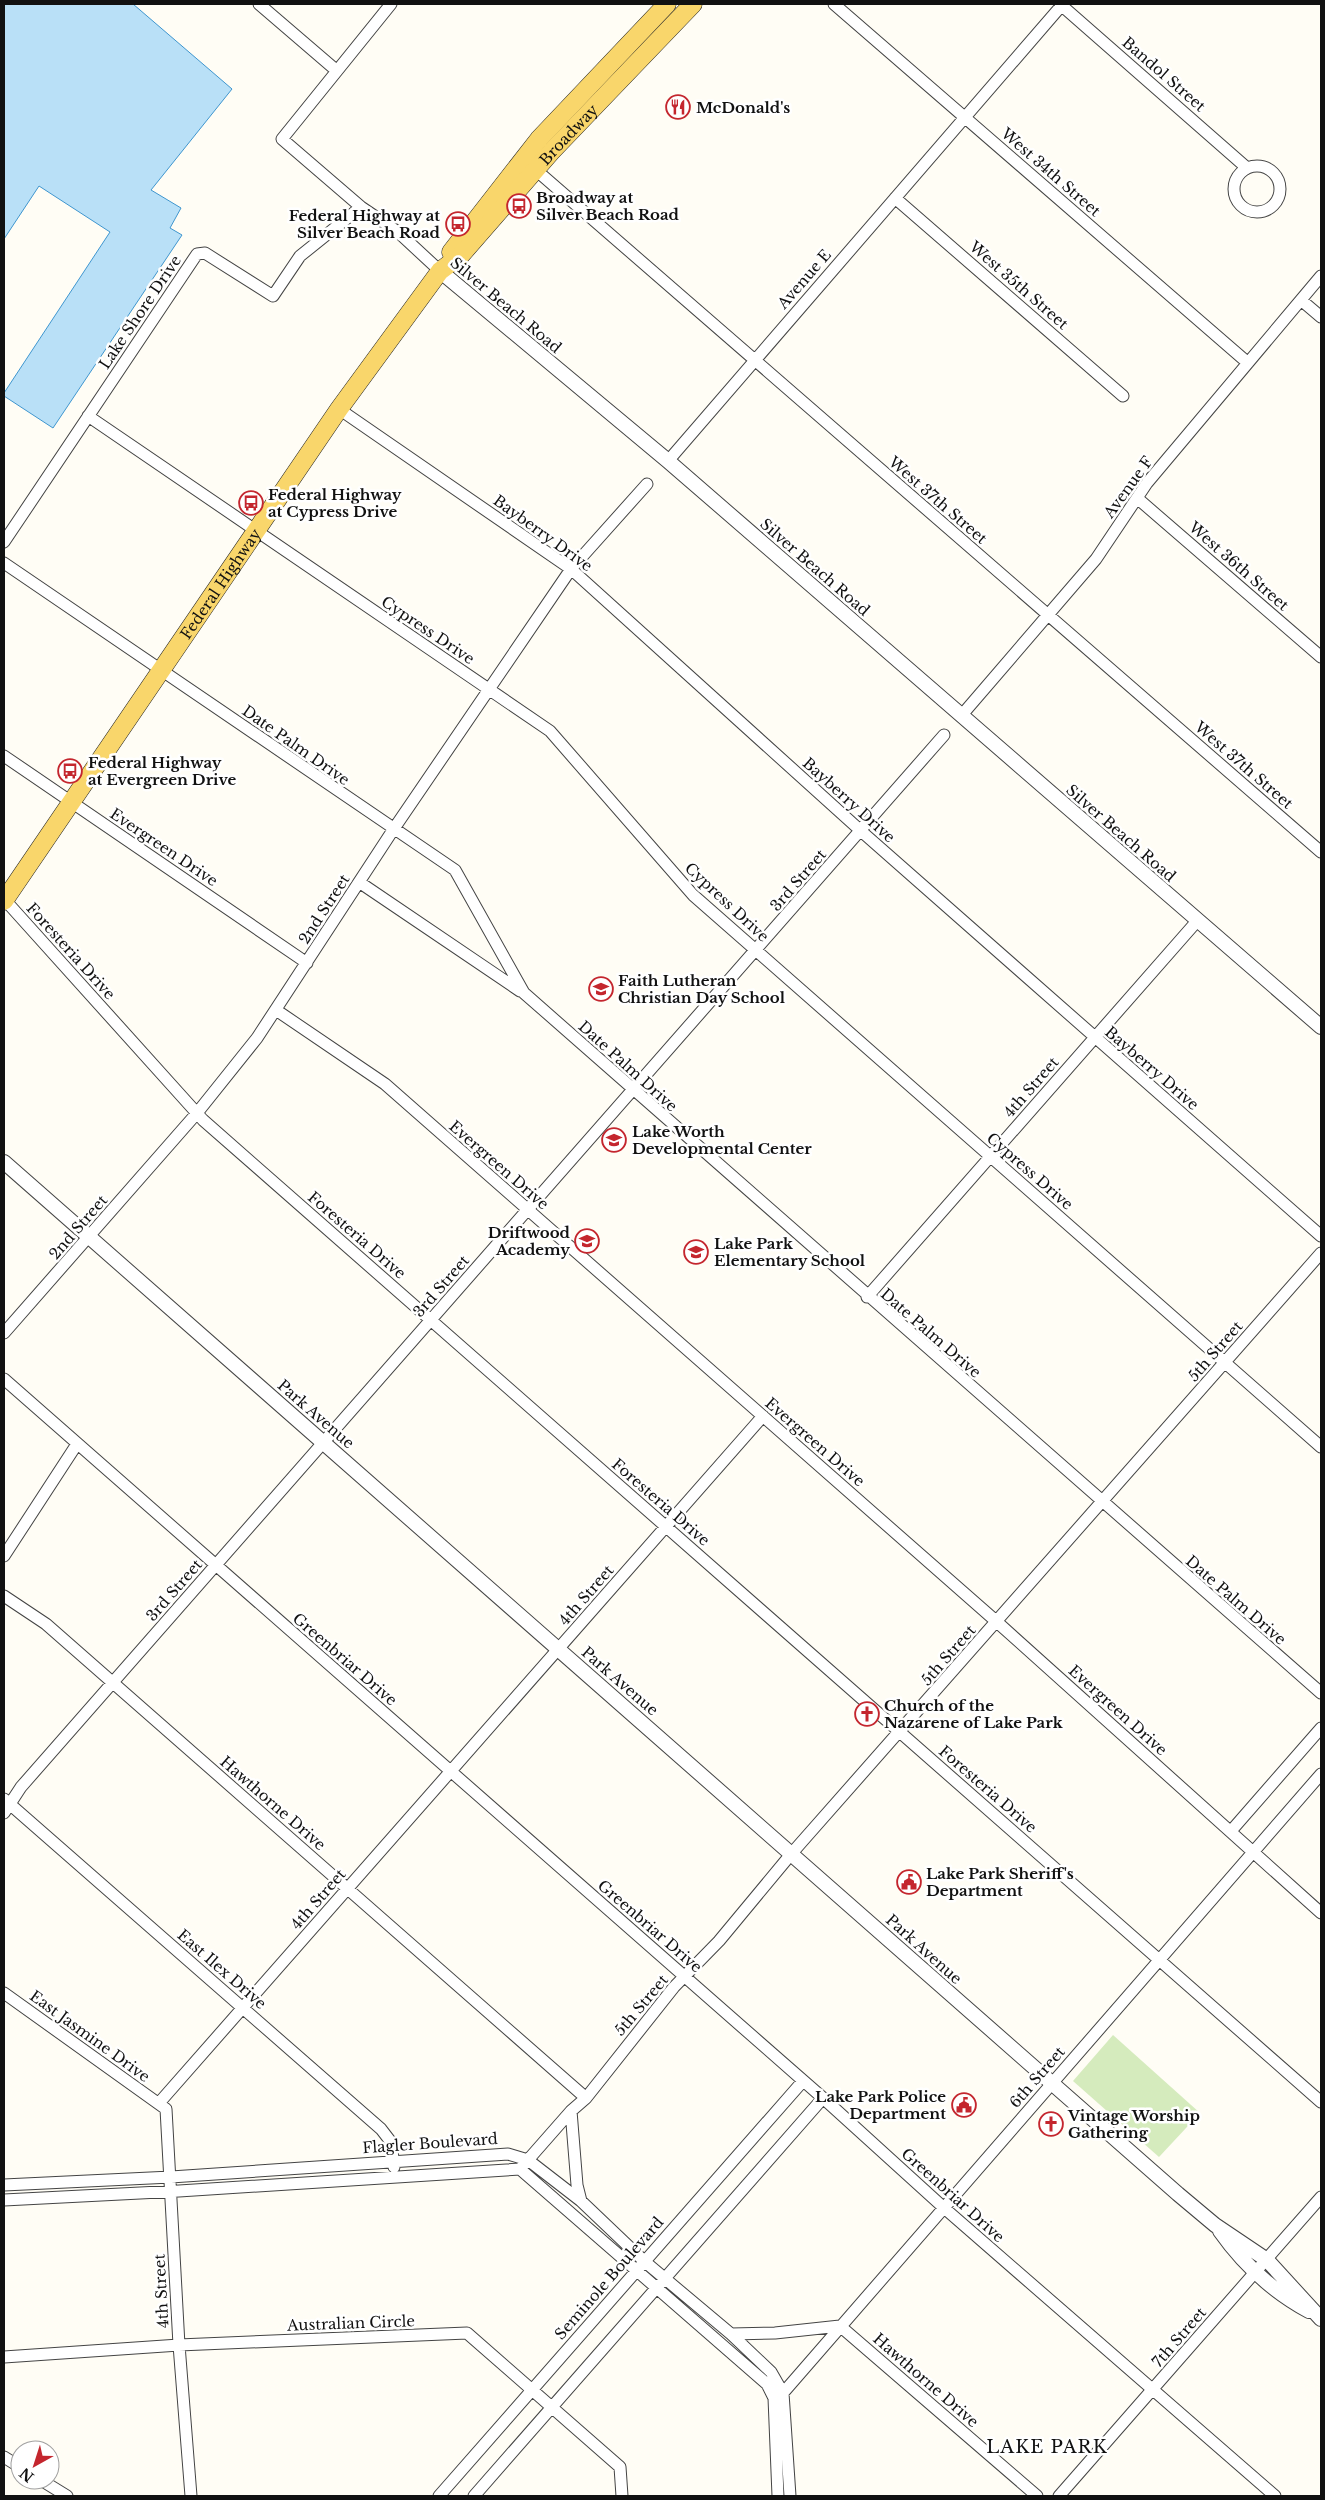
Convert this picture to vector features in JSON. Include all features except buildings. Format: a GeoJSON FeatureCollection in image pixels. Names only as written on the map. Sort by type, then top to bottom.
{"type":"FeatureCollection","features":[{"type":"Feature","properties":{"kind":"main road","name":"Broadway"},"geometry":{"type":"LineString","coordinates":[[442,268],[453,248],[539,139],[667,4]]}},
{"type":"Feature","properties":{"kind":"main road","name":"Broadway"},"geometry":{"type":"LineString","coordinates":[[442,268],[461,256],[586,114],[693,4]]}},
{"type":"Feature","properties":{"kind":"main road"},"geometry":{"type":"LineString","coordinates":[[586,114],[587,102],[644,42],[646,36],[644,28]]}},
{"type":"Feature","properties":{"kind":"main road","name":"Federal Highway"},"geometry":{"type":"LineString","coordinates":[[4,900],[339,408],[442,268]]}},
{"type":"Feature","properties":{"kind":"street"},"geometry":{"type":"LineString","coordinates":[[259,4],[337,71],[390,4]]}},
{"type":"Feature","properties":{"kind":"street","name":"West 34th Street"},"geometry":{"type":"LineString","coordinates":[[834,4],[1248,363]]}},
{"type":"Feature","properties":{"kind":"street","name":"Avenue E"},"geometry":{"type":"LineString","coordinates":[[668,461],[753,360],[965,118],[1061,5]]}},
{"type":"Feature","properties":{"kind":"street","name":"Bandol Street"},"geometry":{"type":"LineString","coordinates":[[1061,5],[1247,168]]}},
{"type":"Feature","properties":{"kind":"street","name":"Silver Beach Road"},"geometry":{"type":"LineString","coordinates":[[337,71],[282,139],[362,207],[398,232],[442,268],[668,461],[1321,1027]]}},
{"type":"Feature","properties":{"kind":"street"},"geometry":{"type":"LineString","coordinates":[[1263,167],[1276,176],[1280,192],[1278,200],[1267,211],[1252,212],[1245,210],[1235,199],[1234,184],[1236,177],[1247,168],[1263,167]]}},
{"type":"Feature","properties":{"kind":"street","name":"West 37th Street"},"geometry":{"type":"LineString","coordinates":[[536,170],[1321,852]]}},
{"type":"Feature","properties":{"kind":"street","name":"West 35th Street"},"geometry":{"type":"LineString","coordinates":[[895,198],[1123,396]]}},
{"type":"Feature","properties":{"kind":"street","name":"Lake Shore Drive"},"geometry":{"type":"LineString","coordinates":[[4,542],[197,254],[205,253],[273,296],[300,256],[362,207]]}},
{"type":"Feature","properties":{"kind":"street","name":"Avenue F"},"geometry":{"type":"LineString","coordinates":[[961,716],[1096,559],[1137,498],[1321,276]]}},
{"type":"Feature","properties":{"kind":"street"},"geometry":{"type":"LineString","coordinates":[[1301,300],[1321,317]]}},
{"type":"Feature","properties":{"kind":"street","name":"Bayberry Drive"},"geometry":{"type":"LineString","coordinates":[[339,408],[571,568],[861,831],[1321,1236]]}},
{"type":"Feature","properties":{"kind":"street","name":"Cypress Drive"},"geometry":{"type":"LineString","coordinates":[[88,416],[550,731],[693,895],[1321,1447]]}},
{"type":"Feature","properties":{"kind":"street","name":"2nd Street"},"geometry":{"type":"LineString","coordinates":[[4,1334],[197,1113],[258,1038],[393,830],[571,568],[647,484]]}},
{"type":"Feature","properties":{"kind":"street","name":"West 36th Street"},"geometry":{"type":"LineString","coordinates":[[1137,498],[1321,657]]}},
{"type":"Feature","properties":{"kind":"street","name":"Date Palm Drive"},"geometry":{"type":"LineString","coordinates":[[4,563],[393,830],[455,870],[524,993]]}},
{"type":"Feature","properties":{"kind":"street","name":"3rd Street"},"geometry":{"type":"LineString","coordinates":[[6,1805],[944,735]]}},
{"type":"Feature","properties":{"kind":"street","name":"Evergreen Drive"},"geometry":{"type":"LineString","coordinates":[[4,756],[307,963]]}},
{"type":"Feature","properties":{"kind":"street","name":"Date Palm Drive"},"geometry":{"type":"LineString","coordinates":[[359,882],[524,993],[867,1297],[1321,1693]]}},
{"type":"Feature","properties":{"kind":"street","name":"Foresteria Drive"},"geometry":{"type":"LineString","coordinates":[[4,900],[197,1113],[1321,2102]]}},
{"type":"Feature","properties":{"kind":"street","name":"4th Street"},"geometry":{"type":"LineString","coordinates":[[867,1297],[1198,920]]}},
{"type":"Feature","properties":{"kind":"street","name":"Evergreen Drive"},"geometry":{"type":"LineString","coordinates":[[276,1010],[385,1084],[997,1622],[1321,1913]]}},
{"type":"Feature","properties":{"kind":"street","name":"Park Avenue"},"geometry":{"type":"LineString","coordinates":[[4,1162],[792,1853],[1051,2083],[1215,2225],[1267,2260],[1320,2318]]}},
{"type":"Feature","properties":{"kind":"street","name":"5th Street"},"geometry":{"type":"LineString","coordinates":[[520,2169],[571,2111],[586,2098],[674,1987],[719,1941],[792,1853],[1321,1253]]}},
{"type":"Feature","properties":{"kind":"street","name":"Greenbriar Drive"},"geometry":{"type":"LineString","coordinates":[[4,1379],[823,2098],[944,2208],[1275,2496]]}},
{"type":"Feature","properties":{"kind":"street","name":"4th Street"},"geometry":{"type":"LineString","coordinates":[[191,2496],[179,2345],[166,2109],[159,2104],[762,1416]]}},
{"type":"Feature","properties":{"kind":"street"},"geometry":{"type":"LineString","coordinates":[[4,1556],[77,1444]]}},
{"type":"Feature","properties":{"kind":"street","name":"Hawthorne Drive"},"geometry":{"type":"LineString","coordinates":[[4,1596],[46,1624],[586,2098]]}},
{"type":"Feature","properties":{"kind":"street"},"geometry":{"type":"LineString","coordinates":[[1230,1831],[1321,1728]]}},
{"type":"Feature","properties":{"kind":"street","name":"6th Street"},"geometry":{"type":"LineString","coordinates":[[778,2395],[944,2208],[1321,1774]]}},
{"type":"Feature","properties":{"kind":"street","name":"East Ilex Drive"},"geometry":{"type":"LineString","coordinates":[[6,1805],[381,2129],[390,2142],[395,2176]]}},
{"type":"Feature","properties":{"kind":"street","name":"East Jasmine Drive"},"geometry":{"type":"LineString","coordinates":[[4,1993],[159,2104]]}},
{"type":"Feature","properties":{"kind":"street","name":"Seminole Boulevard"},"geometry":{"type":"LineString","coordinates":[[439,2496],[803,2081]]}},
{"type":"Feature","properties":{"kind":"street"},"geometry":{"type":"LineString","coordinates":[[474,2496],[823,2098]]}},
{"type":"Feature","properties":{"kind":"street"},"geometry":{"type":"LineString","coordinates":[[571,2111],[577,2185],[581,2201]]}},
{"type":"Feature","properties":{"kind":"street","name":"Flagler Boulevard"},"geometry":{"type":"LineString","coordinates":[[4,2185],[171,2177],[394,2160],[508,2154],[528,2160],[581,2201],[641,2265]]}},
{"type":"Feature","properties":{"kind":"street","name":"Flagler Boulevard"},"geometry":{"type":"LineString","coordinates":[[4,2200],[171,2192],[520,2169],[641,2265],[778,2395],[778,2496]]}},
{"type":"Feature","properties":{"kind":"street","name":"7th Street"},"geometry":{"type":"LineString","coordinates":[[1059,2496],[1321,2199]]}},
{"type":"Feature","properties":{"kind":"street","name":"Park Avenue"},"geometry":{"type":"LineString","coordinates":[[1215,2225],[1234,2251],[1256,2273],[1288,2300],[1320,2318]]}},
{"type":"Feature","properties":{"kind":"street","name":"Flagler Boulevard"},"geometry":{"type":"LineString","coordinates":[[661,2283],[731,2334],[771,2372],[778,2395],[790,2496]]}},
{"type":"Feature","properties":{"kind":"street"},"geometry":{"type":"LineString","coordinates":[[731,2334],[775,2333],[840,2326]]}},
{"type":"Feature","properties":{"kind":"street","name":"Hawthorne Drive"},"geometry":{"type":"LineString","coordinates":[[840,2326],[1037,2496]]}},
{"type":"Feature","properties":{"kind":"street","name":"Australian Circle"},"geometry":{"type":"LineString","coordinates":[[4,2357],[179,2345],[467,2332],[620,2467],[622,2496]]}},
{"type":"Feature","properties":{"kind":"green space"},"geometry":{"type":"Polygon","coordinates":[[[1113,2035],[1200,2113],[1159,2157],[1073,2081],[1113,2035]]]}},
{"type":"Feature","properties":{"kind":"water"},"geometry":{"type":"Polygon","coordinates":[[[4,4],[133,4],[232,89],[151,190],[181,208],[170,228],[182,235],[53,428],[4,396],[4,393],[110,232],[39,186],[4,239],[4,4]]]}},
{"type":"Feature","properties":{"kind":"place","name":"McDonald's"},"geometry":{"type":"Point","coordinates":[678,107]}},
{"type":"Feature","properties":{"kind":"place","name":"Broadway at Silver Beach Road"},"geometry":{"type":"Point","coordinates":[519,206]}},
{"type":"Feature","properties":{"kind":"place","name":"Federal Highway at Silver Beach Road"},"geometry":{"type":"Point","coordinates":[458,224]}},
{"type":"Feature","properties":{"kind":"place","name":"Federal Highway at Cypress Drive"},"geometry":{"type":"Point","coordinates":[251,503]}},
{"type":"Feature","properties":{"kind":"place","name":"Federal Highway at Evergreen Drive"},"geometry":{"type":"Point","coordinates":[70,771]}},
{"type":"Feature","properties":{"kind":"place","name":"Faith Lutheran Christian Day School"},"geometry":{"type":"Point","coordinates":[601,989]}},
{"type":"Feature","properties":{"kind":"place","name":"Lake Worth Developmental Center"},"geometry":{"type":"Point","coordinates":[614,1140]}},
{"type":"Feature","properties":{"kind":"place","name":"Driftwood Academy"},"geometry":{"type":"Point","coordinates":[587,1241]}},
{"type":"Feature","properties":{"kind":"place","name":"Lake Park Elementary School"},"geometry":{"type":"Point","coordinates":[696,1252]}},
{"type":"Feature","properties":{"kind":"place","name":"Church of the Nazarene of Lake Park"},"geometry":{"type":"Point","coordinates":[867,1714]}},
{"type":"Feature","properties":{"kind":"place","name":"Lake Park Sheriff's Department"},"geometry":{"type":"Point","coordinates":[909,1882]}},
{"type":"Feature","properties":{"kind":"place","name":"Lake Park Police Department"},"geometry":{"type":"Point","coordinates":[964,2105]}},
{"type":"Feature","properties":{"kind":"place","name":"Vintage Worship Gathering"},"geometry":{"type":"Point","coordinates":[1051,2124]}},
{"type":"Feature","properties":{"kind":"district","name":"LAKE PARK"},"geometry":{"type":"Point","coordinates":[1047,2447]}}]}
